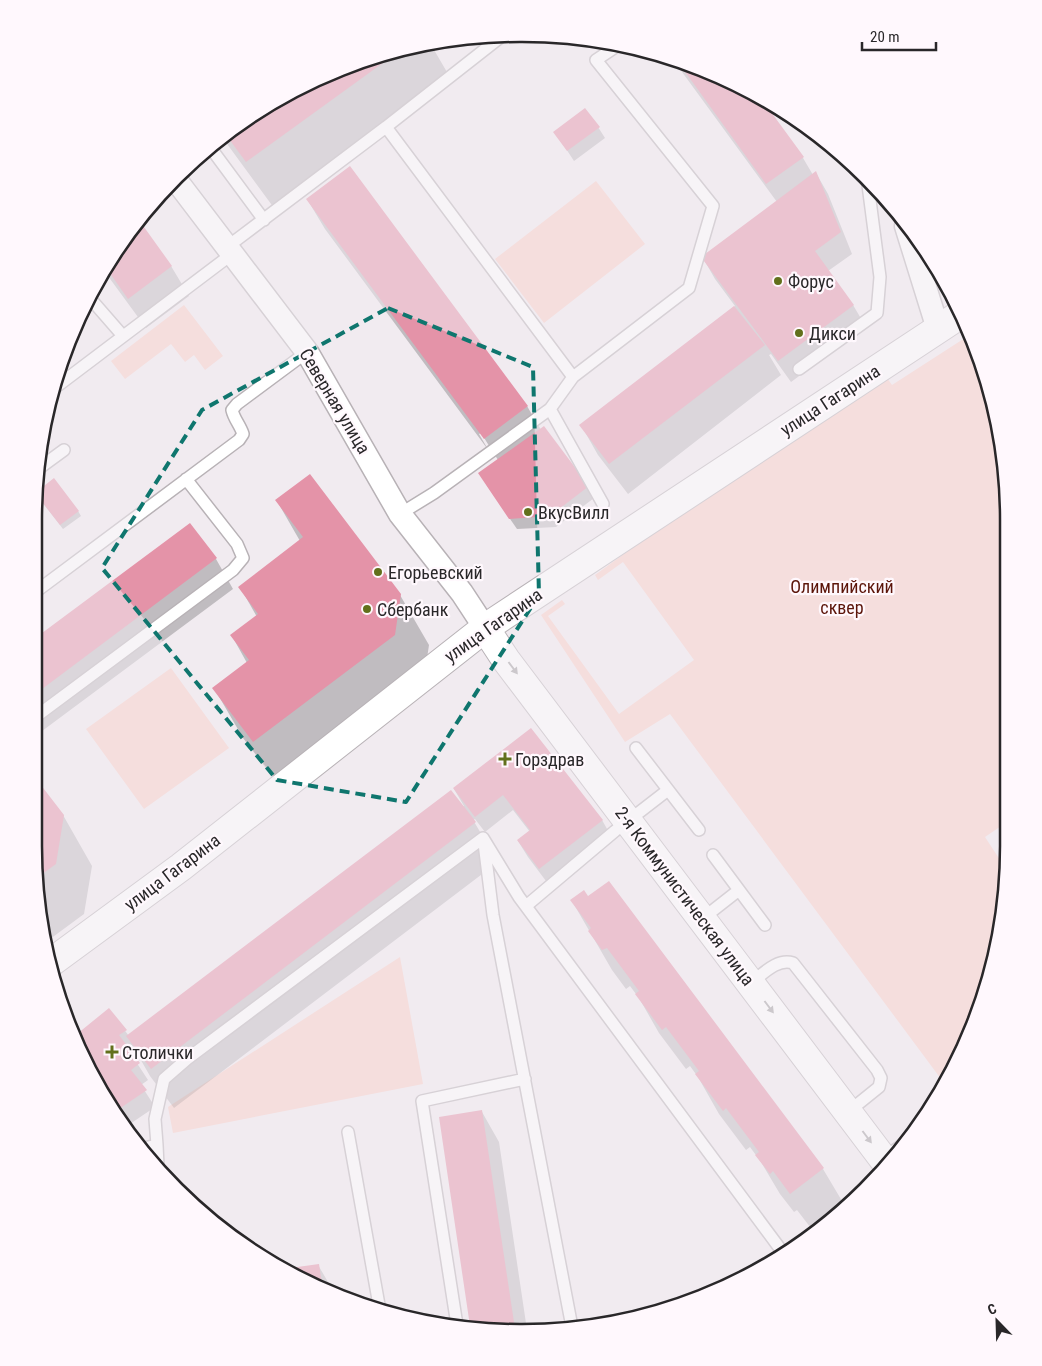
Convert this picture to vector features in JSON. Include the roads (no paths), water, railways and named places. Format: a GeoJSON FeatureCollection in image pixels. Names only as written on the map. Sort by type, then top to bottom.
{"type":"FeatureCollection","features":[{"type":"Feature","properties":{"kind":"street","name":"Северная улица"},"geometry":{"type":"LineString","coordinates":[[180,186],[307,352],[400,514],[462,593],[485,628]]}},
{"type":"Feature","properties":{"kind":"street"},"geometry":{"type":"LineString","coordinates":[[919,255],[948,323]]}},
{"type":"Feature","properties":{"kind":"street","name":"улица Гагарина"},"geometry":{"type":"LineString","coordinates":[[57,959],[181,867],[452,652],[485,628],[948,323]]}},
{"type":"Feature","properties":{"kind":"street","name":"2-я Коммунистическая улица"},"geometry":{"type":"LineString","coordinates":[[485,628],[512,668],[629,820],[848,1112],[887,1152]]}},
{"type":"Feature","properties":{"kind":"lane"},"geometry":{"type":"LineString","coordinates":[[64,381],[230,251],[264,220],[492,44]]}},
{"type":"Feature","properties":{"kind":"lane"},"geometry":{"type":"LineString","coordinates":[[400,514],[434,493],[550,408],[573,377],[689,288],[714,206],[596,60],[609,51]]}},
{"type":"Feature","properties":{"kind":"lane"},"geometry":{"type":"LineString","coordinates":[[386,127],[573,377]]}},
{"type":"Feature","properties":{"kind":"lane"},"geometry":{"type":"LineString","coordinates":[[215,153],[264,220]]}},
{"type":"Feature","properties":{"kind":"lane"},"geometry":{"type":"LineString","coordinates":[[799,369],[877,313],[880,277],[869,194]]}},
{"type":"Feature","properties":{"kind":"lane"},"geometry":{"type":"LineString","coordinates":[[95,304],[122,336]]}},
{"type":"Feature","properties":{"kind":"lane"},"geometry":{"type":"LineString","coordinates":[[42,586],[239,440],[243,434],[241,427],[234,418],[232,410],[237,404],[307,352]]}},
{"type":"Feature","properties":{"kind":"lane"},"geometry":{"type":"LineString","coordinates":[[550,408],[603,504]]}},
{"type":"Feature","properties":{"kind":"lane"},"geometry":{"type":"LineString","coordinates":[[47,463],[64,450]]}},
{"type":"Feature","properties":{"kind":"lane"},"geometry":{"type":"LineString","coordinates":[[42,712],[233,570],[242,558],[237,544],[186,479]]}},
{"type":"Feature","properties":{"kind":"lane"},"geometry":{"type":"LineString","coordinates":[[636,748],[699,830]]}},
{"type":"Feature","properties":{"kind":"lane"},"geometry":{"type":"LineString","coordinates":[[526,906],[668,790]]}},
{"type":"Feature","properties":{"kind":"lane"},"geometry":{"type":"LineString","coordinates":[[483,838],[526,906],[779,1248]]}},
{"type":"Feature","properties":{"kind":"lane"},"geometry":{"type":"LineString","coordinates":[[483,838],[493,914],[571,1320]]}},
{"type":"Feature","properties":{"kind":"lane"},"geometry":{"type":"LineString","coordinates":[[158,1156],[155,1119],[164,1079],[187,1059],[483,838]]}},
{"type":"Feature","properties":{"kind":"lane"},"geometry":{"type":"LineString","coordinates":[[713,855],[765,925]]}},
{"type":"Feature","properties":{"kind":"lane"},"geometry":{"type":"LineString","coordinates":[[702,919],[739,890]]}},
{"type":"Feature","properties":{"kind":"lane"},"geometry":{"type":"LineString","coordinates":[[751,983],[780,963],[793,963],[877,1070],[881,1078],[879,1087],[848,1112]]}},
{"type":"Feature","properties":{"kind":"lane"},"geometry":{"type":"LineString","coordinates":[[457,1319],[422,1101],[524,1080]]}},
{"type":"Feature","properties":{"kind":"lane"},"geometry":{"type":"LineString","coordinates":[[348,1132],[378,1301]]}},
{"type":"Feature","properties":{"kind":"lane"},"geometry":{"type":"LineString","coordinates":[[150,1147],[157,1145]]}},
{"type":"Feature","properties":{"kind":"place","name":"Форус"},"geometry":{"type":"Point","coordinates":[778,281]}},
{"type":"Feature","properties":{"kind":"place","name":"Дикси"},"geometry":{"type":"Point","coordinates":[799,333]}},
{"type":"Feature","properties":{"kind":"place","name":"ВкусВилл"},"geometry":{"type":"Point","coordinates":[528,512]}},
{"type":"Feature","properties":{"kind":"place","name":"Егорьевский"},"geometry":{"type":"Point","coordinates":[378,572]}},
{"type":"Feature","properties":{"kind":"place","name":"Сбербанк"},"geometry":{"type":"Point","coordinates":[367,609]}},
{"type":"Feature","properties":{"kind":"place","name":"Горздрав"},"geometry":{"type":"Point","coordinates":[505,759]}},
{"type":"Feature","properties":{"kind":"place","name":"Столички"},"geometry":{"type":"Point","coordinates":[112,1052]}},
{"type":"Feature","properties":{"kind":"park label","name":"Олимпийский сквер"},"geometry":{"type":"Point","coordinates":[842,596]}}]}
